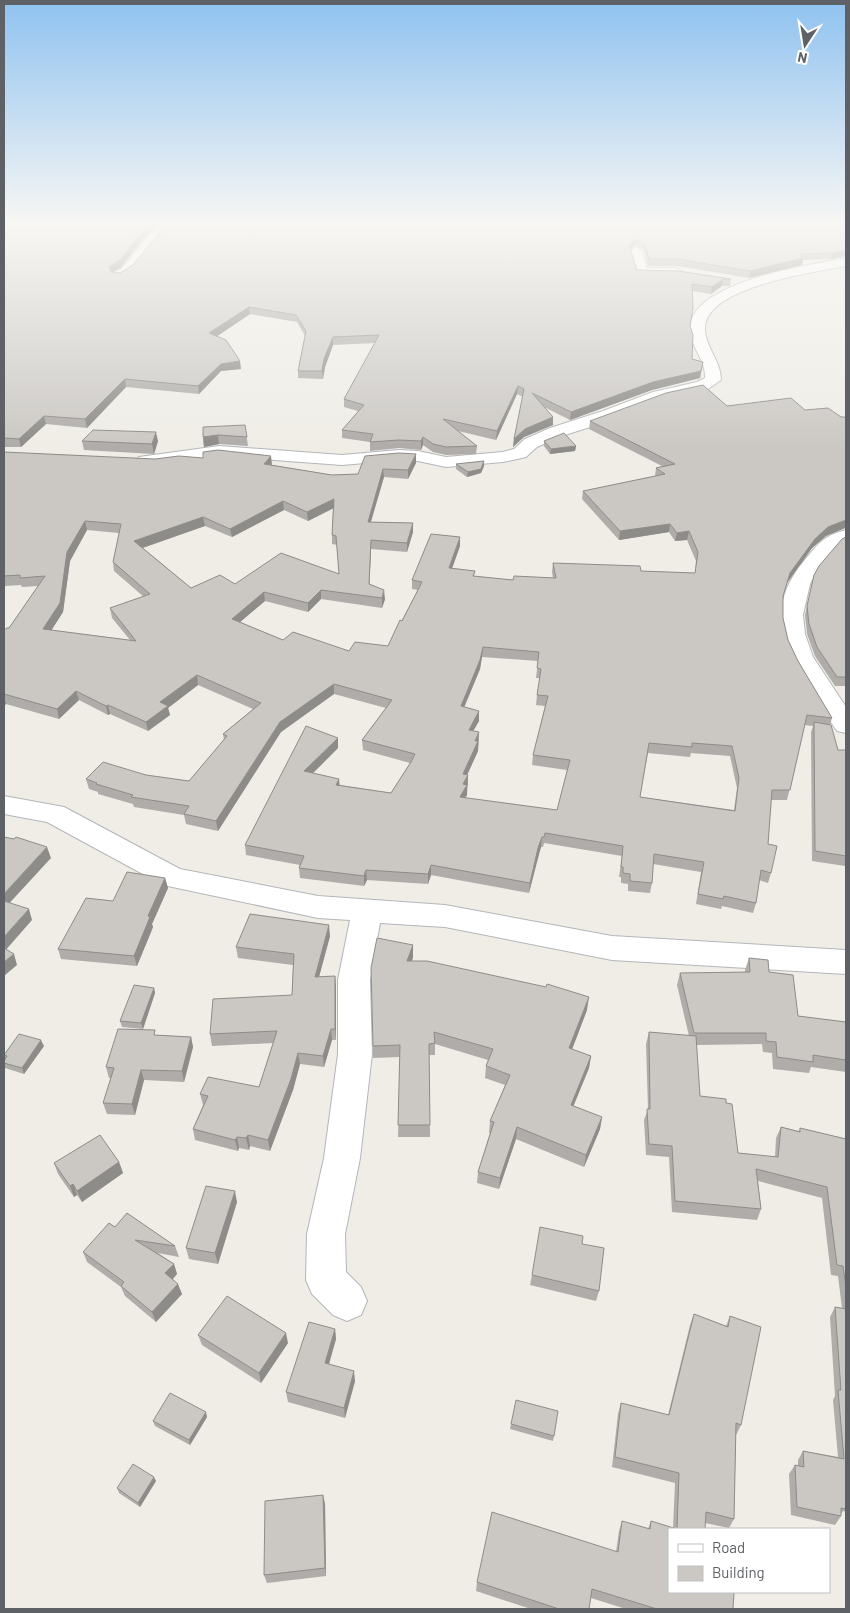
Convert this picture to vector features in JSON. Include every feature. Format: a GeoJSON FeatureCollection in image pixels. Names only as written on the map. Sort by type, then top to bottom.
{"type":"FeatureCollection","features":[{"type":"Feature","properties":{"kind":"street"},"geometry":{"type":"LineString","coordinates":[[129,460],[157,461],[219,451],[342,460],[379,456],[418,456],[446,462],[484,460],[520,453],[531,443],[556,432],[659,396],[702,386],[713,380],[715,372],[699,336],[697,322],[708,304],[716,298]]}},
{"type":"Feature","properties":{"kind":"street"},"geometry":{"type":"LineString","coordinates":[[846,536],[831,542],[806,572],[799,584],[792,615],[794,634],[801,657],[846,725]]}},
{"type":"Feature","properties":{"kind":"street"},"geometry":{"type":"LineString","coordinates":[[4,805],[54,814],[173,878],[318,907],[367,912],[445,916],[612,948],[846,962]]}},
{"type":"Feature","properties":{"kind":"street"},"geometry":{"type":"LineString","coordinates":[[347,1301],[326,1280],[326,1234],[345,1139],[355,1054],[354,980],[367,912]]}},
{"type":"Feature","properties":{"kind":"building"},"geometry":{"type":"Polygon","coordinates":[[[4,298],[693,298],[690,326],[693,335],[692,359],[703,362],[701,371],[653,382],[571,412],[532,393],[553,417],[525,429],[514,439],[524,389],[518,386],[497,431],[443,419],[477,446],[446,447],[433,444],[423,437],[421,441],[370,442],[373,434],[342,430],[364,405],[344,399],[379,335],[333,337],[324,359],[322,371],[298,371],[306,331],[296,315],[249,307],[209,333],[226,340],[240,361],[221,364],[198,386],[125,379],[85,419],[44,416],[19,439],[4,438],[4,298]]]}},
{"type":"Feature","properties":{"kind":"building"},"geometry":{"type":"Polygon","coordinates":[[[703,385],[727,406],[791,398],[805,410],[828,408],[841,417],[846,417],[846,520],[828,527],[815,539],[790,573],[783,596],[783,618],[788,640],[798,661],[832,718],[807,715],[790,790],[772,790],[768,844],[777,846],[771,873],[761,870],[756,903],[724,896],[723,899],[698,894],[704,862],[654,854],[652,883],[630,881],[630,874],[623,873],[623,867],[621,867],[623,846],[545,833],[538,848],[530,883],[431,865],[428,874],[366,870],[364,876],[299,868],[304,856],[245,845],[306,726],[338,738],[304,771],[339,779],[336,785],[391,793],[415,754],[362,740],[392,700],[334,684],[280,722],[216,821],[184,814],[189,806],[131,797],[133,795],[96,784],[86,779],[103,762],[146,775],[189,781],[227,736],[223,734],[261,703],[197,675],[160,702],[168,706],[146,722],[108,705],[106,706],[76,691],[57,709],[4,694],[4,630],[9,628],[45,576],[20,578],[20,575],[4,576],[4,452],[155,459],[179,456],[203,458],[203,452],[218,450],[271,456],[264,464],[332,475],[358,474],[365,456],[399,453],[416,454],[408,470],[383,469],[368,522],[413,523],[407,543],[371,540],[369,584],[384,590],[382,598],[321,590],[308,603],[264,592],[232,619],[283,640],[293,632],[349,651],[355,642],[388,646],[400,620],[402,621],[422,582],[412,580],[431,534],[460,537],[449,568],[475,571],[473,576],[513,580],[514,576],[556,578],[553,563],[640,566],[641,571],[695,573],[698,552],[689,531],[677,533],[670,524],[620,531],[583,491],[665,474],[656,468],[675,464],[590,421],[666,393],[703,385]],[[334,499],[307,512],[283,501],[230,529],[203,517],[134,541],[191,588],[220,575],[235,584],[281,553],[339,574],[336,536],[332,535],[334,499]],[[85,521],[67,552],[60,603],[43,629],[136,641],[110,608],[150,594],[113,562],[121,524],[85,521]],[[483,647],[480,660],[461,706],[479,711],[469,730],[479,732],[475,741],[478,741],[463,774],[468,775],[463,784],[467,785],[460,797],[557,810],[570,760],[533,755],[548,696],[537,695],[541,669],[537,668],[539,652],[483,647]],[[649,743],[640,797],[735,811],[739,778],[732,746],[692,743],[692,747],[649,743]]]}},
{"type":"Feature","properties":{"kind":"building"},"geometry":{"type":"Polygon","coordinates":[[[245,425],[247,437],[218,435],[203,437],[203,427],[245,425]]]}},
{"type":"Feature","properties":{"kind":"building"},"geometry":{"type":"Polygon","coordinates":[[[93,430],[156,432],[152,444],[82,441],[93,430]]]}},
{"type":"Feature","properties":{"kind":"building"},"geometry":{"type":"Polygon","coordinates":[[[564,433],[576,446],[551,449],[544,441],[564,433]]]}},
{"type":"Feature","properties":{"kind":"building"},"geometry":{"type":"Polygon","coordinates":[[[484,461],[481,469],[468,472],[456,464],[484,461]]]}},
{"type":"Feature","properties":{"kind":"building"},"geometry":{"type":"Polygon","coordinates":[[[846,537],[846,677],[837,677],[817,647],[809,624],[807,606],[814,575],[819,566],[842,539],[846,537]]]}},
{"type":"Feature","properties":{"kind":"building"},"geometry":{"type":"Polygon","coordinates":[[[814,722],[831,725],[838,750],[846,750],[846,856],[815,851],[814,722]]]}},
{"type":"Feature","properties":{"kind":"building"},"geometry":{"type":"Polygon","coordinates":[[[4,837],[14,839],[16,837],[47,847],[4,894],[4,837]]]}},
{"type":"Feature","properties":{"kind":"building"},"geometry":{"type":"Polygon","coordinates":[[[127,872],[165,878],[148,916],[150,917],[134,956],[58,949],[86,898],[113,901],[127,872]]]}},
{"type":"Feature","properties":{"kind":"building"},"geometry":{"type":"Polygon","coordinates":[[[4,901],[29,909],[4,937],[4,901]]]}},
{"type":"Feature","properties":{"kind":"building"},"geometry":{"type":"Polygon","coordinates":[[[250,914],[329,925],[315,977],[335,976],[335,1029],[331,1029],[323,1056],[298,1053],[291,1079],[268,1140],[248,1135],[246,1138],[237,1137],[235,1140],[193,1129],[208,1096],[200,1094],[208,1077],[259,1087],[277,1031],[210,1034],[213,999],[292,995],[294,954],[236,947],[250,914]]]}},
{"type":"Feature","properties":{"kind":"building"},"geometry":{"type":"Polygon","coordinates":[[[377,938],[413,945],[407,961],[427,961],[546,987],[547,984],[589,997],[569,1048],[591,1056],[571,1105],[602,1117],[586,1155],[517,1127],[500,1178],[478,1172],[494,1122],[490,1121],[510,1075],[486,1066],[493,1049],[434,1032],[435,1043],[429,1044],[430,1125],[398,1125],[400,1045],[373,1046],[371,968],[377,938]]]}},
{"type":"Feature","properties":{"kind":"building"},"geometry":{"type":"Polygon","coordinates":[[[4,948],[14,954],[4,962],[4,948]]]}},
{"type":"Feature","properties":{"kind":"building"},"geometry":{"type":"Polygon","coordinates":[[[749,958],[768,960],[769,972],[793,975],[798,1016],[846,1022],[846,1060],[813,1055],[813,1062],[777,1057],[776,1042],[766,1041],[766,1033],[694,1033],[680,973],[750,972],[749,958]]]}},
{"type":"Feature","properties":{"kind":"building"},"geometry":{"type":"Polygon","coordinates":[[[134,985],[154,988],[141,1023],[120,1021],[134,985]]]}},
{"type":"Feature","properties":{"kind":"building"},"geometry":{"type":"Polygon","coordinates":[[[118,1029],[155,1030],[154,1035],[191,1037],[182,1071],[141,1070],[132,1104],[103,1103],[114,1068],[106,1067],[118,1029]]]}},
{"type":"Feature","properties":{"kind":"building"},"geometry":{"type":"Polygon","coordinates":[[[649,1032],[696,1036],[700,1096],[726,1099],[726,1103],[732,1104],[738,1153],[778,1157],[781,1127],[800,1132],[800,1128],[846,1139],[846,1287],[843,1266],[837,1265],[827,1187],[756,1169],[761,1209],[675,1201],[672,1146],[649,1144],[647,1109],[650,1109],[649,1032]]]}},
{"type":"Feature","properties":{"kind":"building"},"geometry":{"type":"Polygon","coordinates":[[[19,1034],[41,1040],[22,1068],[4,1063],[7,1056],[4,1055],[19,1034]]]}},
{"type":"Feature","properties":{"kind":"building"},"geometry":{"type":"Polygon","coordinates":[[[100,1135],[119,1162],[77,1191],[73,1184],[70,1186],[54,1163],[100,1135]]]}},
{"type":"Feature","properties":{"kind":"building"},"geometry":{"type":"Polygon","coordinates":[[[206,1186],[235,1191],[215,1253],[186,1248],[206,1186]]]}},
{"type":"Feature","properties":{"kind":"building"},"geometry":{"type":"Polygon","coordinates":[[[127,1213],[175,1246],[135,1240],[174,1264],[165,1273],[178,1284],[152,1312],[121,1286],[124,1282],[83,1252],[109,1223],[115,1227],[127,1213]]]}},
{"type":"Feature","properties":{"kind":"building"},"geometry":{"type":"Polygon","coordinates":[[[540,1227],[583,1236],[582,1244],[604,1248],[599,1291],[532,1275],[540,1227]]]}},
{"type":"Feature","properties":{"kind":"building"},"geometry":{"type":"Polygon","coordinates":[[[227,1296],[286,1333],[259,1373],[198,1335],[227,1296]]]}},
{"type":"Feature","properties":{"kind":"building"},"geometry":{"type":"Polygon","coordinates":[[[835,1307],[846,1309],[846,1505],[845,1509],[841,1508],[841,1516],[797,1507],[795,1465],[804,1467],[803,1451],[844,1459],[838,1390],[841,1390],[835,1307]]]}},
{"type":"Feature","properties":{"kind":"building"},"geometry":{"type":"Polygon","coordinates":[[[694,1314],[728,1327],[730,1316],[761,1327],[741,1425],[736,1423],[734,1519],[706,1512],[705,1528],[677,1528],[679,1473],[615,1457],[621,1403],[669,1415],[694,1314]]]}},
{"type":"Feature","properties":{"kind":"building"},"geometry":{"type":"Polygon","coordinates":[[[309,1322],[335,1329],[325,1363],[354,1371],[344,1408],[286,1392],[309,1322]]]}},
{"type":"Feature","properties":{"kind":"building"},"geometry":{"type":"Polygon","coordinates":[[[170,1393],[206,1412],[189,1440],[153,1421],[170,1393]]]}},
{"type":"Feature","properties":{"kind":"building"},"geometry":{"type":"Polygon","coordinates":[[[516,1400],[558,1411],[554,1436],[511,1424],[516,1400]]]}},
{"type":"Feature","properties":{"kind":"building"},"geometry":{"type":"Polygon","coordinates":[[[133,1464],[154,1477],[138,1503],[117,1488],[133,1464]]]}},
{"type":"Feature","properties":{"kind":"building"},"geometry":{"type":"Polygon","coordinates":[[[323,1495],[325,1568],[264,1575],[265,1501],[323,1495]]]}},
{"type":"Feature","properties":{"kind":"building"},"geometry":{"type":"Polygon","coordinates":[[[492,1512],[618,1552],[622,1521],[650,1529],[651,1521],[674,1528],[668,1528],[668,1593],[734,1593],[733,1609],[657,1609],[592,1589],[589,1609],[559,1609],[477,1582],[492,1512]]]}}]}
